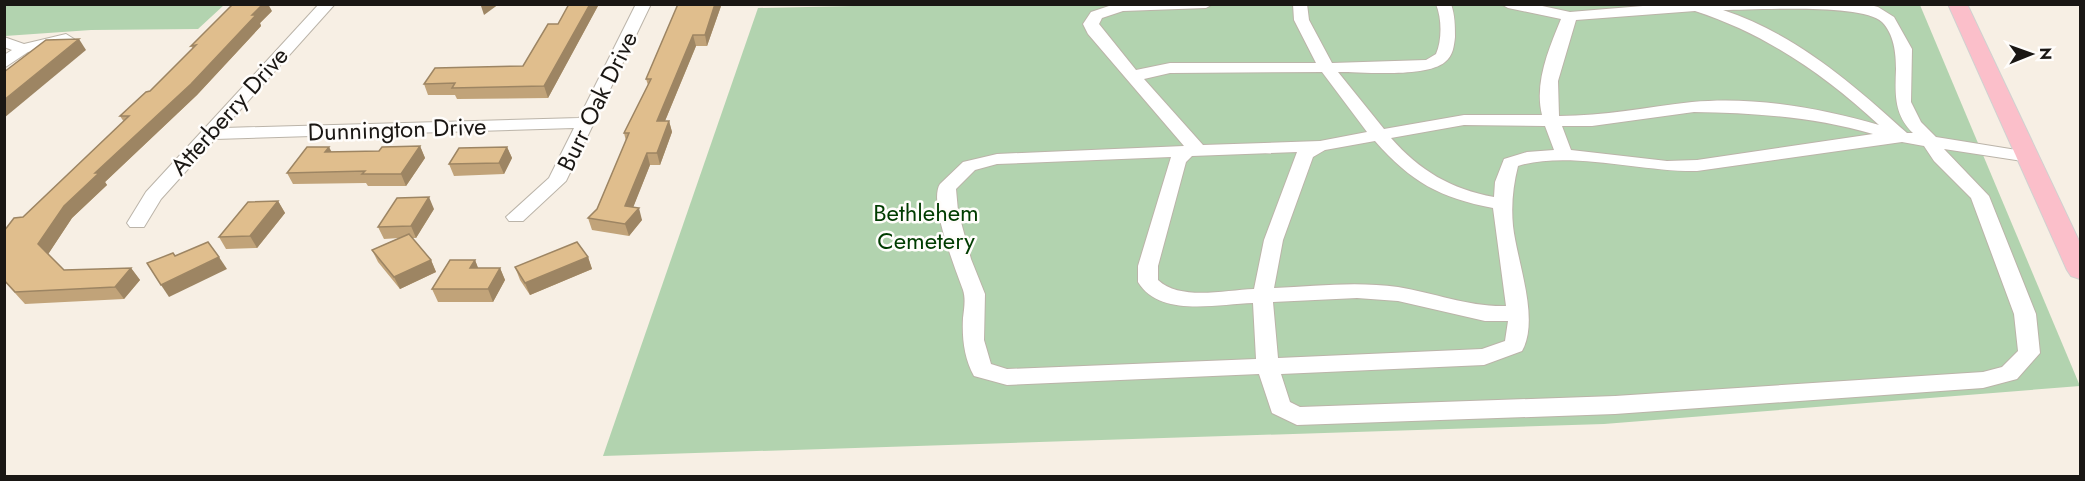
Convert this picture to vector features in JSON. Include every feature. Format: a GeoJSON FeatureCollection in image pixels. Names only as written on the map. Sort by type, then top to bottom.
{"type":"FeatureCollection","features":[{"type":"Feature","properties":{"kind":"main road"},"geometry":{"type":"LineString","coordinates":[[1957,4],[2080,270]]}},
{"type":"Feature","properties":{"kind":"street","name":"Atterberry Drive"},"geometry":{"type":"LineString","coordinates":[[137,222],[153,196],[207,134],[328,4]]}},
{"type":"Feature","properties":{"kind":"street","name":"Burr Oak Drive"},"geometry":{"type":"LineString","coordinates":[[516,217],[557,181],[644,4]]}},
{"type":"Feature","properties":{"kind":"street"},"geometry":{"type":"LineString","coordinates":[[1193,152],[1133,76],[1096,34],[1091,24],[1096,15],[1122,7],[1206,4]]}},
{"type":"Feature","properties":{"kind":"street"},"geometry":{"type":"LineString","coordinates":[[1300,4],[1301,20],[1333,79],[1381,135],[1421,176],[1451,193],[1502,204]]}},
{"type":"Feature","properties":{"kind":"street"},"geometry":{"type":"LineString","coordinates":[[1133,76],[1170,68],[1326,66],[1408,68],[1431,65],[1442,58],[1447,46],[1447,13],[1443,4]]}},
{"type":"Feature","properties":{"kind":"street"},"geometry":{"type":"LineString","coordinates":[[1320,146],[1305,154],[1300,164],[1267,265],[1264,296],[1268,367],[1280,407],[1297,416],[1616,405],[1983,380],[2009,373],[2029,353],[2025,314],[1980,196],[1940,157],[1931,142],[1913,124],[1902,102],[1905,76],[1904,49],[1889,20],[1873,10],[1848,6],[1748,15],[1694,6],[1570,16],[1508,4]]}},
{"type":"Feature","properties":{"kind":"street"},"geometry":{"type":"LineString","coordinates":[[1748,15],[1871,108],[1902,137]]}},
{"type":"Feature","properties":{"kind":"street"},"geometry":{"type":"LineString","coordinates":[[1564,156],[1548,104],[1561,38],[1570,16]]}},
{"type":"Feature","properties":{"kind":"street"},"geometry":{"type":"LineString","coordinates":[[4,63],[23,49],[66,39]]}},
{"type":"Feature","properties":{"kind":"street"},"geometry":{"type":"LineString","coordinates":[[4,42],[23,49]]}},
{"type":"Feature","properties":{"kind":"street"},"geometry":{"type":"LineString","coordinates":[[1902,137],[1866,139],[1719,165],[1658,165],[1564,156],[1523,157],[1510,163],[1505,176],[1502,204],[1519,313],[1519,330],[1514,346],[1484,357],[1007,378],[982,370],[974,340],[975,294],[961,259],[949,211],[946,188],[969,166],[997,159],[1320,146],[1464,120],[1592,121],[1694,107],[1763,108],[1835,118],[1902,137],[2029,157]]}},
{"type":"Feature","properties":{"kind":"street","name":"Dunnington Drive"},"geometry":{"type":"LineString","coordinates":[[207,134],[586,123]]}},
{"type":"Feature","properties":{"kind":"street"},"geometry":{"type":"LineString","coordinates":[[1193,152],[1178,160],[1148,266],[1148,282],[1161,294],[1182,299],[1367,291],[1398,294],[1485,314],[1519,313]]}},
{"type":"Feature","properties":{"kind":"green space"},"geometry":{"type":"Polygon","coordinates":[[[5,4],[224,5],[198,29],[91,30],[5,36],[5,4]]]}},
{"type":"Feature","properties":{"kind":"green space","name":"Bethlehem Cemetery"},"geometry":{"type":"Polygon","coordinates":[[[945,4],[1920,5],[2080,386],[1604,424],[603,456],[758,8],[945,4]]]}},
{"type":"Feature","properties":{"kind":"building"},"geometry":{"type":"Polygon","coordinates":[[[233,4],[263,4],[252,15],[256,15],[191,84],[95,173],[99,173],[64,206],[38,244],[64,270],[131,268],[115,287],[15,292],[4,280],[4,231],[14,218],[23,217],[129,116],[120,116],[150,91],[233,4]]]}},
{"type":"Feature","properties":{"kind":"building"},"geometry":{"type":"Polygon","coordinates":[[[569,4],[590,4],[544,86],[452,88],[455,83],[424,84],[435,68],[523,66],[548,24],[558,24],[569,4]]]}},
{"type":"Feature","properties":{"kind":"building"},"geometry":{"type":"Polygon","coordinates":[[[678,4],[715,4],[705,35],[693,35],[657,121],[669,121],[657,153],[647,153],[625,206],[639,208],[625,224],[588,218],[597,209],[629,133],[624,133],[651,79],[646,79],[678,4]]]}},
{"type":"Feature","properties":{"kind":"building"},"geometry":{"type":"Polygon","coordinates":[[[79,39],[4,100],[4,72],[46,40],[79,39]]]}},
{"type":"Feature","properties":{"kind":"building"},"geometry":{"type":"Polygon","coordinates":[[[420,146],[401,174],[362,174],[365,171],[287,173],[307,147],[329,147],[325,152],[379,151],[382,147],[420,146]]]}},
{"type":"Feature","properties":{"kind":"building"},"geometry":{"type":"Polygon","coordinates":[[[507,147],[499,163],[449,164],[459,148],[507,147]]]}},
{"type":"Feature","properties":{"kind":"building"},"geometry":{"type":"Polygon","coordinates":[[[429,197],[411,226],[378,227],[397,198],[429,197]]]}},
{"type":"Feature","properties":{"kind":"building"},"geometry":{"type":"Polygon","coordinates":[[[278,201],[250,236],[219,237],[248,202],[278,201]]]}},
{"type":"Feature","properties":{"kind":"building"},"geometry":{"type":"Polygon","coordinates":[[[409,234],[431,260],[394,277],[372,250],[409,234]]]}},
{"type":"Feature","properties":{"kind":"building"},"geometry":{"type":"Polygon","coordinates":[[[208,242],[219,257],[161,285],[147,263],[173,253],[175,256],[208,242]]]}},
{"type":"Feature","properties":{"kind":"building"},"geometry":{"type":"Polygon","coordinates":[[[577,242],[588,257],[525,283],[515,267],[577,242]]]}},
{"type":"Feature","properties":{"kind":"building"},"geometry":{"type":"Polygon","coordinates":[[[450,260],[475,260],[470,268],[500,268],[488,289],[432,289],[450,260]]]}}]}
